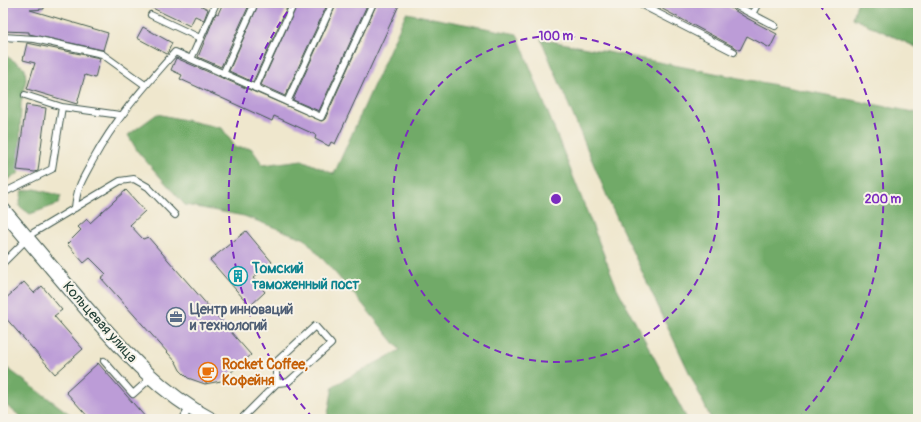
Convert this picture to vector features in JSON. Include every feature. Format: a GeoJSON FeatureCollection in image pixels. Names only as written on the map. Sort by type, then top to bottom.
{"type":"FeatureCollection","features":[{"type":"Feature","properties":{"kind":"street","name":"Кольцевая улица"},"geometry":{"type":"LineString","coordinates":[[3,210],[124,351],[186,413],[210,419]]}},
{"type":"Feature","properties":{"kind":"lane"},"geometry":{"type":"LineString","coordinates":[[191,59],[215,3]]}},
{"type":"Feature","properties":{"kind":"lane"},"geometry":{"type":"LineString","coordinates":[[223,74],[255,3]]}},
{"type":"Feature","properties":{"kind":"lane"},"geometry":{"type":"LineString","coordinates":[[255,88],[294,3]]}},
{"type":"Feature","properties":{"kind":"lane"},"geometry":{"type":"LineString","coordinates":[[287,102],[333,3]]}},
{"type":"Feature","properties":{"kind":"lane"},"geometry":{"type":"LineString","coordinates":[[75,208],[76,191],[105,137],[120,115],[175,52],[320,117],[373,3]]}},
{"type":"Feature","properties":{"kind":"lane"},"geometry":{"type":"LineString","coordinates":[[638,3],[734,52]]}},
{"type":"Feature","properties":{"kind":"lane"},"geometry":{"type":"LineString","coordinates":[[731,3],[775,26]]}},
{"type":"Feature","properties":{"kind":"lane"},"geometry":{"type":"LineString","coordinates":[[752,14],[758,3]]}},
{"type":"Feature","properties":{"kind":"lane"},"geometry":{"type":"LineString","coordinates":[[151,15],[200,38]]}},
{"type":"Feature","properties":{"kind":"lane"},"geometry":{"type":"LineString","coordinates":[[3,37],[35,39],[102,54],[146,85]]}},
{"type":"Feature","properties":{"kind":"lane"},"geometry":{"type":"LineString","coordinates":[[24,95],[62,107],[120,115]]}},
{"type":"Feature","properties":{"kind":"lane"},"geometry":{"type":"LineString","coordinates":[[3,192],[52,169],[62,107]]}},
{"type":"Feature","properties":{"kind":"lane"},"geometry":{"type":"LineString","coordinates":[[3,263],[34,233],[120,181],[134,179],[148,187],[175,214]]}},
{"type":"Feature","properties":{"kind":"lane"},"geometry":{"type":"LineString","coordinates":[[241,419],[277,383],[288,382],[331,344],[315,326],[274,363],[277,383]]}},
{"type":"Feature","properties":{"kind":"lane"},"geometry":{"type":"LineString","coordinates":[[104,361],[133,394],[152,378]]}},
{"type":"Feature","properties":{"kind":"green space"},"geometry":{"type":"Polygon","coordinates":[[[857,3],[918,3],[918,48],[853,18],[857,3]]]}},
{"type":"Feature","properties":{"kind":"green space"},"geometry":{"type":"Polygon","coordinates":[[[406,13],[517,34],[617,288],[687,419],[327,419],[333,386],[400,350],[360,301],[305,239],[244,216],[185,205],[138,152],[128,135],[157,114],[222,128],[236,148],[251,148],[263,165],[302,160],[334,174],[406,13]]]}},
{"type":"Feature","properties":{"kind":"green space"},"geometry":{"type":"Polygon","coordinates":[[[541,39],[918,113],[918,419],[711,419],[612,208],[541,39]]]}},
{"type":"Feature","properties":{"kind":"green space"},"geometry":{"type":"Polygon","coordinates":[[[3,54],[25,68],[26,80],[21,103],[19,173],[6,181],[3,180],[3,54]]]}},
{"type":"Feature","properties":{"kind":"green space"},"geometry":{"type":"Polygon","coordinates":[[[35,189],[61,196],[58,204],[30,214],[19,206],[22,191],[35,189]]]}},
{"type":"Feature","properties":{"kind":"green space"},"geometry":{"type":"Polygon","coordinates":[[[3,365],[71,415],[74,419],[24,419],[3,403],[3,365]]]}},
{"type":"Feature","properties":{"kind":"building"},"geometry":{"type":"Polygon","coordinates":[[[3,3],[44,3],[44,9],[30,10],[108,33],[103,50],[29,34],[29,32],[3,31],[3,3]]]}},
{"type":"Feature","properties":{"kind":"building"},"geometry":{"type":"Polygon","coordinates":[[[142,3],[195,3],[208,9],[204,20],[195,16],[190,26],[142,3]]]}},
{"type":"Feature","properties":{"kind":"building"},"geometry":{"type":"Polygon","coordinates":[[[223,3],[250,3],[221,67],[198,57],[216,13],[218,14],[223,3]]]}},
{"type":"Feature","properties":{"kind":"building"},"geometry":{"type":"Polygon","coordinates":[[[259,3],[289,3],[253,82],[229,71],[259,3]]]}},
{"type":"Feature","properties":{"kind":"building"},"geometry":{"type":"Polygon","coordinates":[[[298,3],[328,3],[285,96],[261,85],[298,3]]]}},
{"type":"Feature","properties":{"kind":"building"},"geometry":{"type":"Polygon","coordinates":[[[337,3],[368,3],[319,111],[293,100],[337,3]]]}},
{"type":"Feature","properties":{"kind":"building"},"geometry":{"type":"Polygon","coordinates":[[[377,3],[400,3],[335,144],[331,142],[329,146],[315,139],[316,135],[274,116],[272,121],[180,79],[182,75],[171,70],[176,58],[322,121],[325,119],[377,3]]]}},
{"type":"Feature","properties":{"kind":"building"},"geometry":{"type":"Polygon","coordinates":[[[651,3],[727,3],[729,7],[745,17],[777,34],[770,48],[747,36],[740,50],[651,3]]]}},
{"type":"Feature","properties":{"kind":"building"},"geometry":{"type":"Polygon","coordinates":[[[143,27],[172,43],[167,54],[137,38],[143,27]]]}},
{"type":"Feature","properties":{"kind":"building"},"geometry":{"type":"Polygon","coordinates":[[[27,43],[100,58],[95,78],[85,75],[77,104],[27,89],[35,63],[23,60],[27,43]]]}},
{"type":"Feature","properties":{"kind":"building"},"geometry":{"type":"Polygon","coordinates":[[[26,105],[46,108],[38,171],[35,172],[17,170],[26,105]]]}},
{"type":"Feature","properties":{"kind":"building","name":"Центр инноваций и технологий"},"geometry":{"type":"Polygon","coordinates":[[[126,190],[145,211],[130,225],[143,239],[148,237],[251,355],[221,381],[205,384],[188,378],[180,370],[176,362],[101,278],[106,274],[90,258],[84,263],[67,244],[81,230],[78,227],[87,219],[90,223],[126,190]]]}},
{"type":"Feature","properties":{"kind":"building"},"geometry":{"type":"Polygon","coordinates":[[[246,231],[272,262],[253,278],[265,292],[250,306],[210,260],[246,231]]]}},
{"type":"Feature","properties":{"kind":"building"},"geometry":{"type":"Polygon","coordinates":[[[24,282],[34,293],[42,286],[62,310],[54,316],[83,349],[55,374],[3,315],[3,301],[24,282]]]}},
{"type":"Feature","properties":{"kind":"building"},"geometry":{"type":"Polygon","coordinates":[[[98,363],[147,419],[90,419],[66,392],[98,363]]]}},
{"type":"Feature","properties":{"kind":"place","name":"Томский таможенный пост"},"geometry":{"type":"Point","coordinates":[238,276]}},
{"type":"Feature","properties":{"kind":"place","name":"Центр инноваций и технологий"},"geometry":{"type":"Point","coordinates":[176,317]}},
{"type":"Feature","properties":{"kind":"place","name":"Rocket Coffee, Кофейня"},"geometry":{"type":"Point","coordinates":[208,372]}}]}
